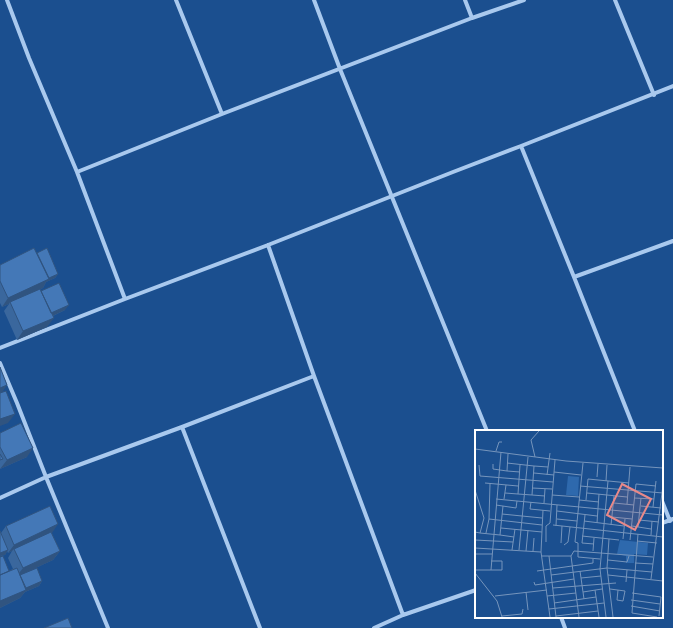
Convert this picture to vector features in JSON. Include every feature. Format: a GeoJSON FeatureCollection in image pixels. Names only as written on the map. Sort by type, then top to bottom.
{"type":"FeatureCollection","features":[{"type":"Feature","properties":{"kind":"street"},"geometry":{"type":"LineString","coordinates":[[7,0],[29,58],[77,172],[125,299]]}},
{"type":"Feature","properties":{"kind":"street"},"geometry":{"type":"LineString","coordinates":[[176,0],[222,114]]}},
{"type":"Feature","properties":{"kind":"street"},"geometry":{"type":"LineString","coordinates":[[314,0],[340,69],[487,430]]}},
{"type":"Feature","properties":{"kind":"street"},"geometry":{"type":"LineString","coordinates":[[465,0],[472,18]]}},
{"type":"Feature","properties":{"kind":"street"},"geometry":{"type":"LineString","coordinates":[[77,172],[222,114],[472,18],[524,0]]}},
{"type":"Feature","properties":{"kind":"street"},"geometry":{"type":"LineString","coordinates":[[615,0],[654,95]]}},
{"type":"Feature","properties":{"kind":"street"},"geometry":{"type":"LineString","coordinates":[[0,348],[654,95],[673,86]]}},
{"type":"Feature","properties":{"kind":"street"},"geometry":{"type":"LineString","coordinates":[[521,146],[635,430]]}},
{"type":"Feature","properties":{"kind":"street"},"geometry":{"type":"LineString","coordinates":[[574,277],[673,241]]}},
{"type":"Feature","properties":{"kind":"street"},"geometry":{"type":"LineString","coordinates":[[268,245],[314,376],[403,615]]}},
{"type":"Feature","properties":{"kind":"street"},"geometry":{"type":"LineString","coordinates":[[0,363],[108,628]]}},
{"type":"Feature","properties":{"kind":"street"},"geometry":{"type":"LineString","coordinates":[[0,498],[46,477],[314,376]]}},
{"type":"Feature","properties":{"kind":"street"},"geometry":{"type":"LineString","coordinates":[[182,427],[260,628]]}},
{"type":"Feature","properties":{"kind":"street"},"geometry":{"type":"LineString","coordinates":[[663,503],[671,520]]}},
{"type":"Feature","properties":{"kind":"street"},"geometry":{"type":"LineString","coordinates":[[374,628],[403,615],[475,590]]}},
{"type":"Feature","properties":{"kind":"street"},"geometry":{"type":"LineString","coordinates":[[561,618],[565,628]]}},
{"type":"Feature","properties":{"kind":"building"},"geometry":{"type":"Polygon","coordinates":[[[34,248],[49,279],[8,298],[0,281],[0,265],[34,248]]]}},
{"type":"Feature","properties":{"kind":"building"},"geometry":{"type":"Polygon","coordinates":[[[47,248],[58,274],[49,278],[37,253],[47,248]]]}},
{"type":"Feature","properties":{"kind":"building"},"geometry":{"type":"Polygon","coordinates":[[[59,283],[69,305],[51,313],[41,291],[59,283]]]}},
{"type":"Feature","properties":{"kind":"building"},"geometry":{"type":"Polygon","coordinates":[[[40,289],[54,318],[23,331],[10,302],[40,289]]]}},
{"type":"Feature","properties":{"kind":"building"},"geometry":{"type":"Polygon","coordinates":[[[0,367],[7,385],[0,388],[0,367]]]}},
{"type":"Feature","properties":{"kind":"building"},"geometry":{"type":"Polygon","coordinates":[[[6,391],[15,414],[0,419],[0,393],[6,391]]]}},
{"type":"Feature","properties":{"kind":"building"},"geometry":{"type":"Polygon","coordinates":[[[21,423],[33,448],[7,460],[0,447],[0,433],[21,423]]]}},
{"type":"Feature","properties":{"kind":"building"},"geometry":{"type":"Polygon","coordinates":[[[50,506],[58,524],[14,545],[6,526],[50,506]]]}},
{"type":"Feature","properties":{"kind":"building"},"geometry":{"type":"Polygon","coordinates":[[[0,531],[8,550],[0,553],[0,531]]]}},
{"type":"Feature","properties":{"kind":"building"},"geometry":{"type":"Polygon","coordinates":[[[51,532],[60,551],[23,568],[14,549],[51,532]]]}},
{"type":"Feature","properties":{"kind":"building"},"geometry":{"type":"Polygon","coordinates":[[[3,556],[9,571],[0,575],[0,557],[3,556]]]}},
{"type":"Feature","properties":{"kind":"building"},"geometry":{"type":"Polygon","coordinates":[[[17,568],[26,590],[0,601],[0,575],[17,568]]]}},
{"type":"Feature","properties":{"kind":"building"},"geometry":{"type":"Polygon","coordinates":[[[37,568],[42,581],[26,588],[20,575],[37,568]]]}},
{"type":"Feature","properties":{"kind":"building"},"geometry":{"type":"Polygon","coordinates":[[[68,618],[72,628],[44,628],[68,618]]]}}]}
